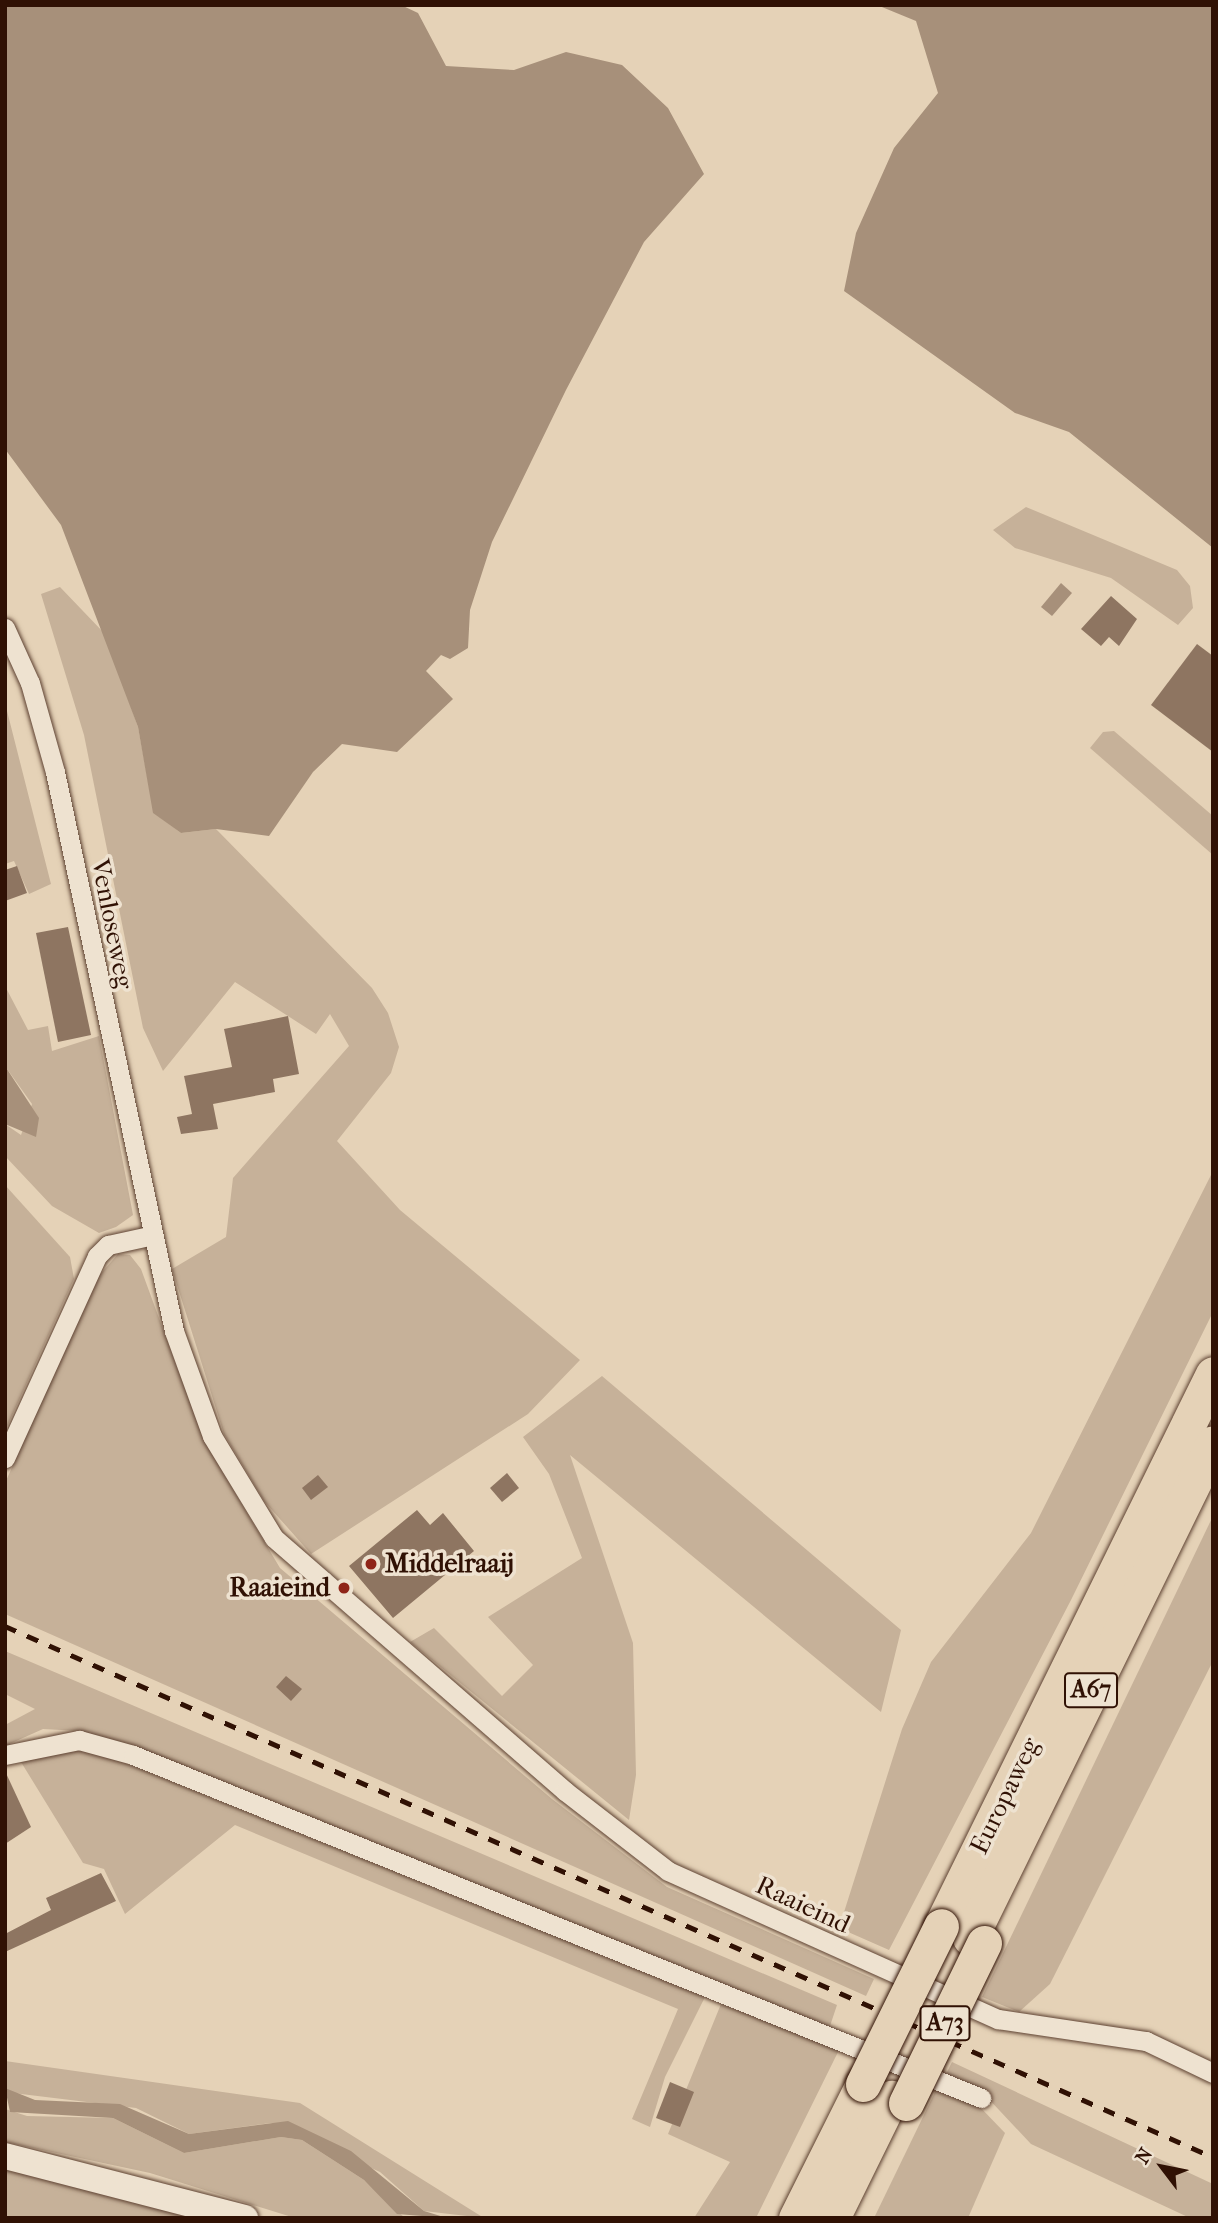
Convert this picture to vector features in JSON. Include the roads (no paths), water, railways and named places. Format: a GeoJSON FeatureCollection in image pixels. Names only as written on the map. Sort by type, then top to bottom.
{"type":"FeatureCollection","features":[{"type":"Feature","properties":{"kind":"highway","name":"Europaweg"},"geometry":{"type":"LineString","coordinates":[[965,1935],[1213,1374]]}},
{"type":"Feature","properties":{"kind":"highway","name":"Europaweg"},"geometry":{"type":"LineString","coordinates":[[832,2218],[887,2095],[965,1935],[1213,1443]]}},
{"type":"Feature","properties":{"kind":"highway"},"geometry":{"type":"LineString","coordinates":[[965,1935],[1213,1478]]}},
{"type":"Feature","properties":{"kind":"highway","name":"Europaweg"},"geometry":{"type":"LineString","coordinates":[[796,2218],[887,2095]]}},
{"type":"Feature","properties":{"kind":"highway"},"geometry":{"type":"LineString","coordinates":[[850,2218],[887,2095]]}},
{"type":"Feature","properties":{"kind":"main road"},"geometry":{"type":"LineString","coordinates":[[5,2156],[246,2218]]}},
{"type":"Feature","properties":{"kind":"street","name":"Venloseweg"},"geometry":{"type":"LineString","coordinates":[[5,628],[30,683],[55,772],[149,1236]]}},
{"type":"Feature","properties":{"kind":"street"},"geometry":{"type":"LineString","coordinates":[[5,1458],[97,1256],[108,1245],[149,1236]]}},
{"type":"Feature","properties":{"kind":"street","name":"Raaieind"},"geometry":{"type":"LineString","coordinates":[[149,1236],[212,1436],[274,1538],[311,1575],[668,1871],[870,1965],[998,2019],[1146,2041],[1213,2073]]}},
{"type":"Feature","properties":{"kind":"street"},"geometry":{"type":"LineString","coordinates":[[5,1755],[79,1740],[133,1755],[982,2098]]}},
{"type":"Feature","properties":{"kind":"railway"},"geometry":{"type":"LineString","coordinates":[[5,1626],[1213,2157]]}},
{"type":"Feature","properties":{"kind":"place","name":"Middelraaij"},"geometry":{"type":"Point","coordinates":[371,1564]}},
{"type":"Feature","properties":{"kind":"place","name":"Raaieind"},"geometry":{"type":"Point","coordinates":[344,1588]}}]}
